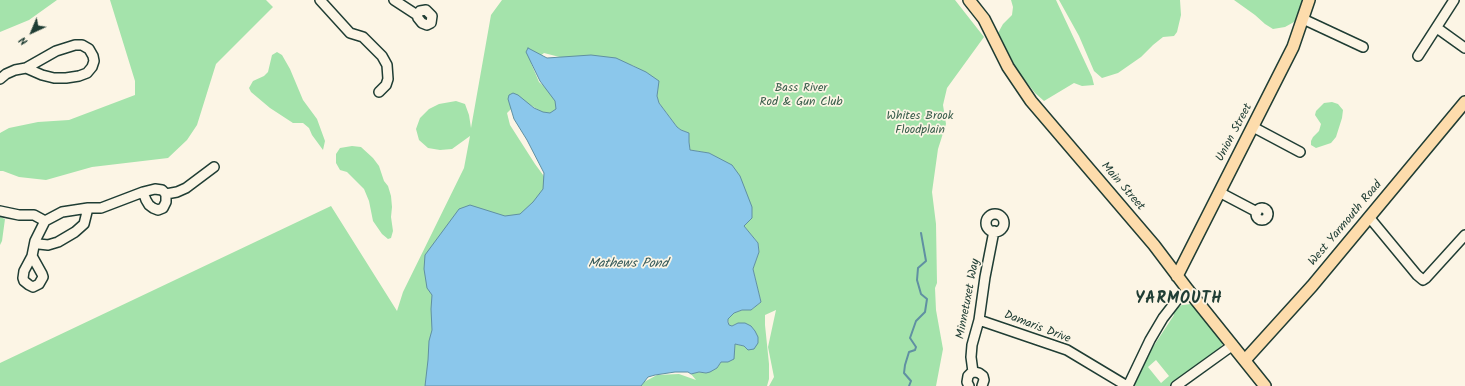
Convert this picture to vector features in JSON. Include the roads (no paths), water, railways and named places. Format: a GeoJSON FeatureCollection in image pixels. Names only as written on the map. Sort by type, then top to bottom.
{"type":"FeatureCollection","features":[{"type":"Feature","properties":{"kind":"main road","name":"Main Street"},"geometry":{"type":"LineString","coordinates":[[969,0],[984,19],[1008,67],[1021,88],[1154,245],[1265,386]]}},
{"type":"Feature","properties":{"kind":"main road","name":"Union Street"},"geometry":{"type":"LineString","coordinates":[[1177,276],[1293,47],[1309,0]]}},
{"type":"Feature","properties":{"kind":"main road","name":"West Yarmouth Road"},"geometry":{"type":"LineString","coordinates":[[1245,360],[1312,286],[1465,102]]}},
{"type":"Feature","properties":{"kind":"street"},"geometry":{"type":"LineString","coordinates":[[320,0],[350,33],[363,37],[382,56],[387,65],[388,79],[386,84],[379,92]]}},
{"type":"Feature","properties":{"kind":"street"},"geometry":{"type":"LineString","coordinates":[[394,0],[417,15]]}},
{"type":"Feature","properties":{"kind":"street"},"geometry":{"type":"LineString","coordinates":[[1418,56],[1454,0]]}},
{"type":"Feature","properties":{"kind":"street"},"geometry":{"type":"LineString","coordinates":[[1303,19],[1363,47]]}},
{"type":"Feature","properties":{"kind":"street"},"geometry":{"type":"LineString","coordinates":[[1437,28],[1465,48]]}},
{"type":"Feature","properties":{"kind":"street"},"geometry":{"type":"LineString","coordinates":[[0,79],[6,74],[15,70],[26,68],[56,51],[75,45],[89,49],[94,61],[92,67],[87,73],[66,78],[54,78],[42,75],[26,68]]}},
{"type":"Feature","properties":{"kind":"street"},"geometry":{"type":"LineString","coordinates":[[1253,127],[1300,152]]}},
{"type":"Feature","properties":{"kind":"street"},"geometry":{"type":"LineString","coordinates":[[166,194],[177,192],[186,188],[214,167]]}},
{"type":"Feature","properties":{"kind":"street"},"geometry":{"type":"LineString","coordinates":[[32,256],[35,241],[46,221],[62,212],[88,208],[101,208],[143,192],[155,189],[162,190],[166,194],[166,202],[163,208],[158,210],[149,205],[143,192]]}},
{"type":"Feature","properties":{"kind":"street"},"geometry":{"type":"LineString","coordinates":[[1219,192],[1257,212]]}},
{"type":"Feature","properties":{"kind":"street"},"geometry":{"type":"LineString","coordinates":[[35,241],[40,244],[48,245],[58,242],[75,232],[84,224],[88,208]]}},
{"type":"Feature","properties":{"kind":"street"},"geometry":{"type":"LineString","coordinates":[[0,211],[19,215],[34,215],[46,221]]}},
{"type":"Feature","properties":{"kind":"street"},"geometry":{"type":"LineString","coordinates":[[1369,217],[1417,275],[1423,280],[1465,234]]}},
{"type":"Feature","properties":{"kind":"street","name":"Minnetuxet Way"},"geometry":{"type":"LineString","coordinates":[[969,386],[967,378],[969,374],[973,372],[971,357],[972,345],[979,320],[985,277],[994,231]]}},
{"type":"Feature","properties":{"kind":"street"},"geometry":{"type":"LineString","coordinates":[[1128,386],[1150,340],[1163,318],[1177,300],[1188,290]]}},
{"type":"Feature","properties":{"kind":"street","name":"Damaris Drive"},"geometry":{"type":"LineString","coordinates":[[979,320],[1066,350],[1128,386]]}},
{"type":"Feature","properties":{"kind":"street"},"geometry":{"type":"LineString","coordinates":[[1176,386],[1233,345]]}},
{"type":"Feature","properties":{"kind":"street"},"geometry":{"type":"LineString","coordinates":[[973,372],[979,373],[983,376],[984,380],[982,386]]}},
{"type":"Feature","properties":{"kind":"water","name":"Mathews Pond"},"geometry":{"type":"Polygon","coordinates":[[[528,48],[547,58],[591,55],[616,58],[646,72],[659,81],[657,96],[659,103],[677,127],[689,133],[690,150],[709,153],[732,165],[740,176],[752,207],[752,218],[744,226],[758,243],[759,252],[753,269],[761,302],[751,310],[742,310],[734,313],[728,319],[728,322],[729,325],[732,326],[738,323],[745,323],[751,326],[758,337],[758,343],[754,349],[748,350],[744,346],[735,344],[734,359],[728,362],[721,362],[717,368],[710,372],[691,374],[688,372],[675,372],[655,375],[648,377],[641,386],[425,386],[429,341],[432,330],[432,295],[427,288],[424,269],[425,255],[459,209],[470,205],[505,216],[520,214],[533,202],[543,189],[544,173],[514,119],[508,99],[509,95],[513,93],[518,95],[534,108],[543,112],[550,113],[556,109],[555,101],[540,81],[526,52],[528,48]]]}},
{"type":"Feature","properties":{"kind":"waterway"},"geometry":{"type":"LineString","coordinates":[[909,386],[911,381],[904,373],[905,365],[909,352],[915,350],[916,347],[910,338],[916,321],[925,312],[927,299],[921,294],[917,280],[918,268],[926,261],[921,233]]}},
{"type":"Feature","properties":{"kind":"district","name":"YARMOUTH"},"geometry":{"type":"Point","coordinates":[1179,300]}},
{"type":"Feature","properties":{"kind":"park label","name":"Bass River Rod & Gun Club"},"geometry":{"type":"Point","coordinates":[801,96]}},
{"type":"Feature","properties":{"kind":"park label","name":"Whites Brook Floodplain"},"geometry":{"type":"Point","coordinates":[920,124]}}]}
